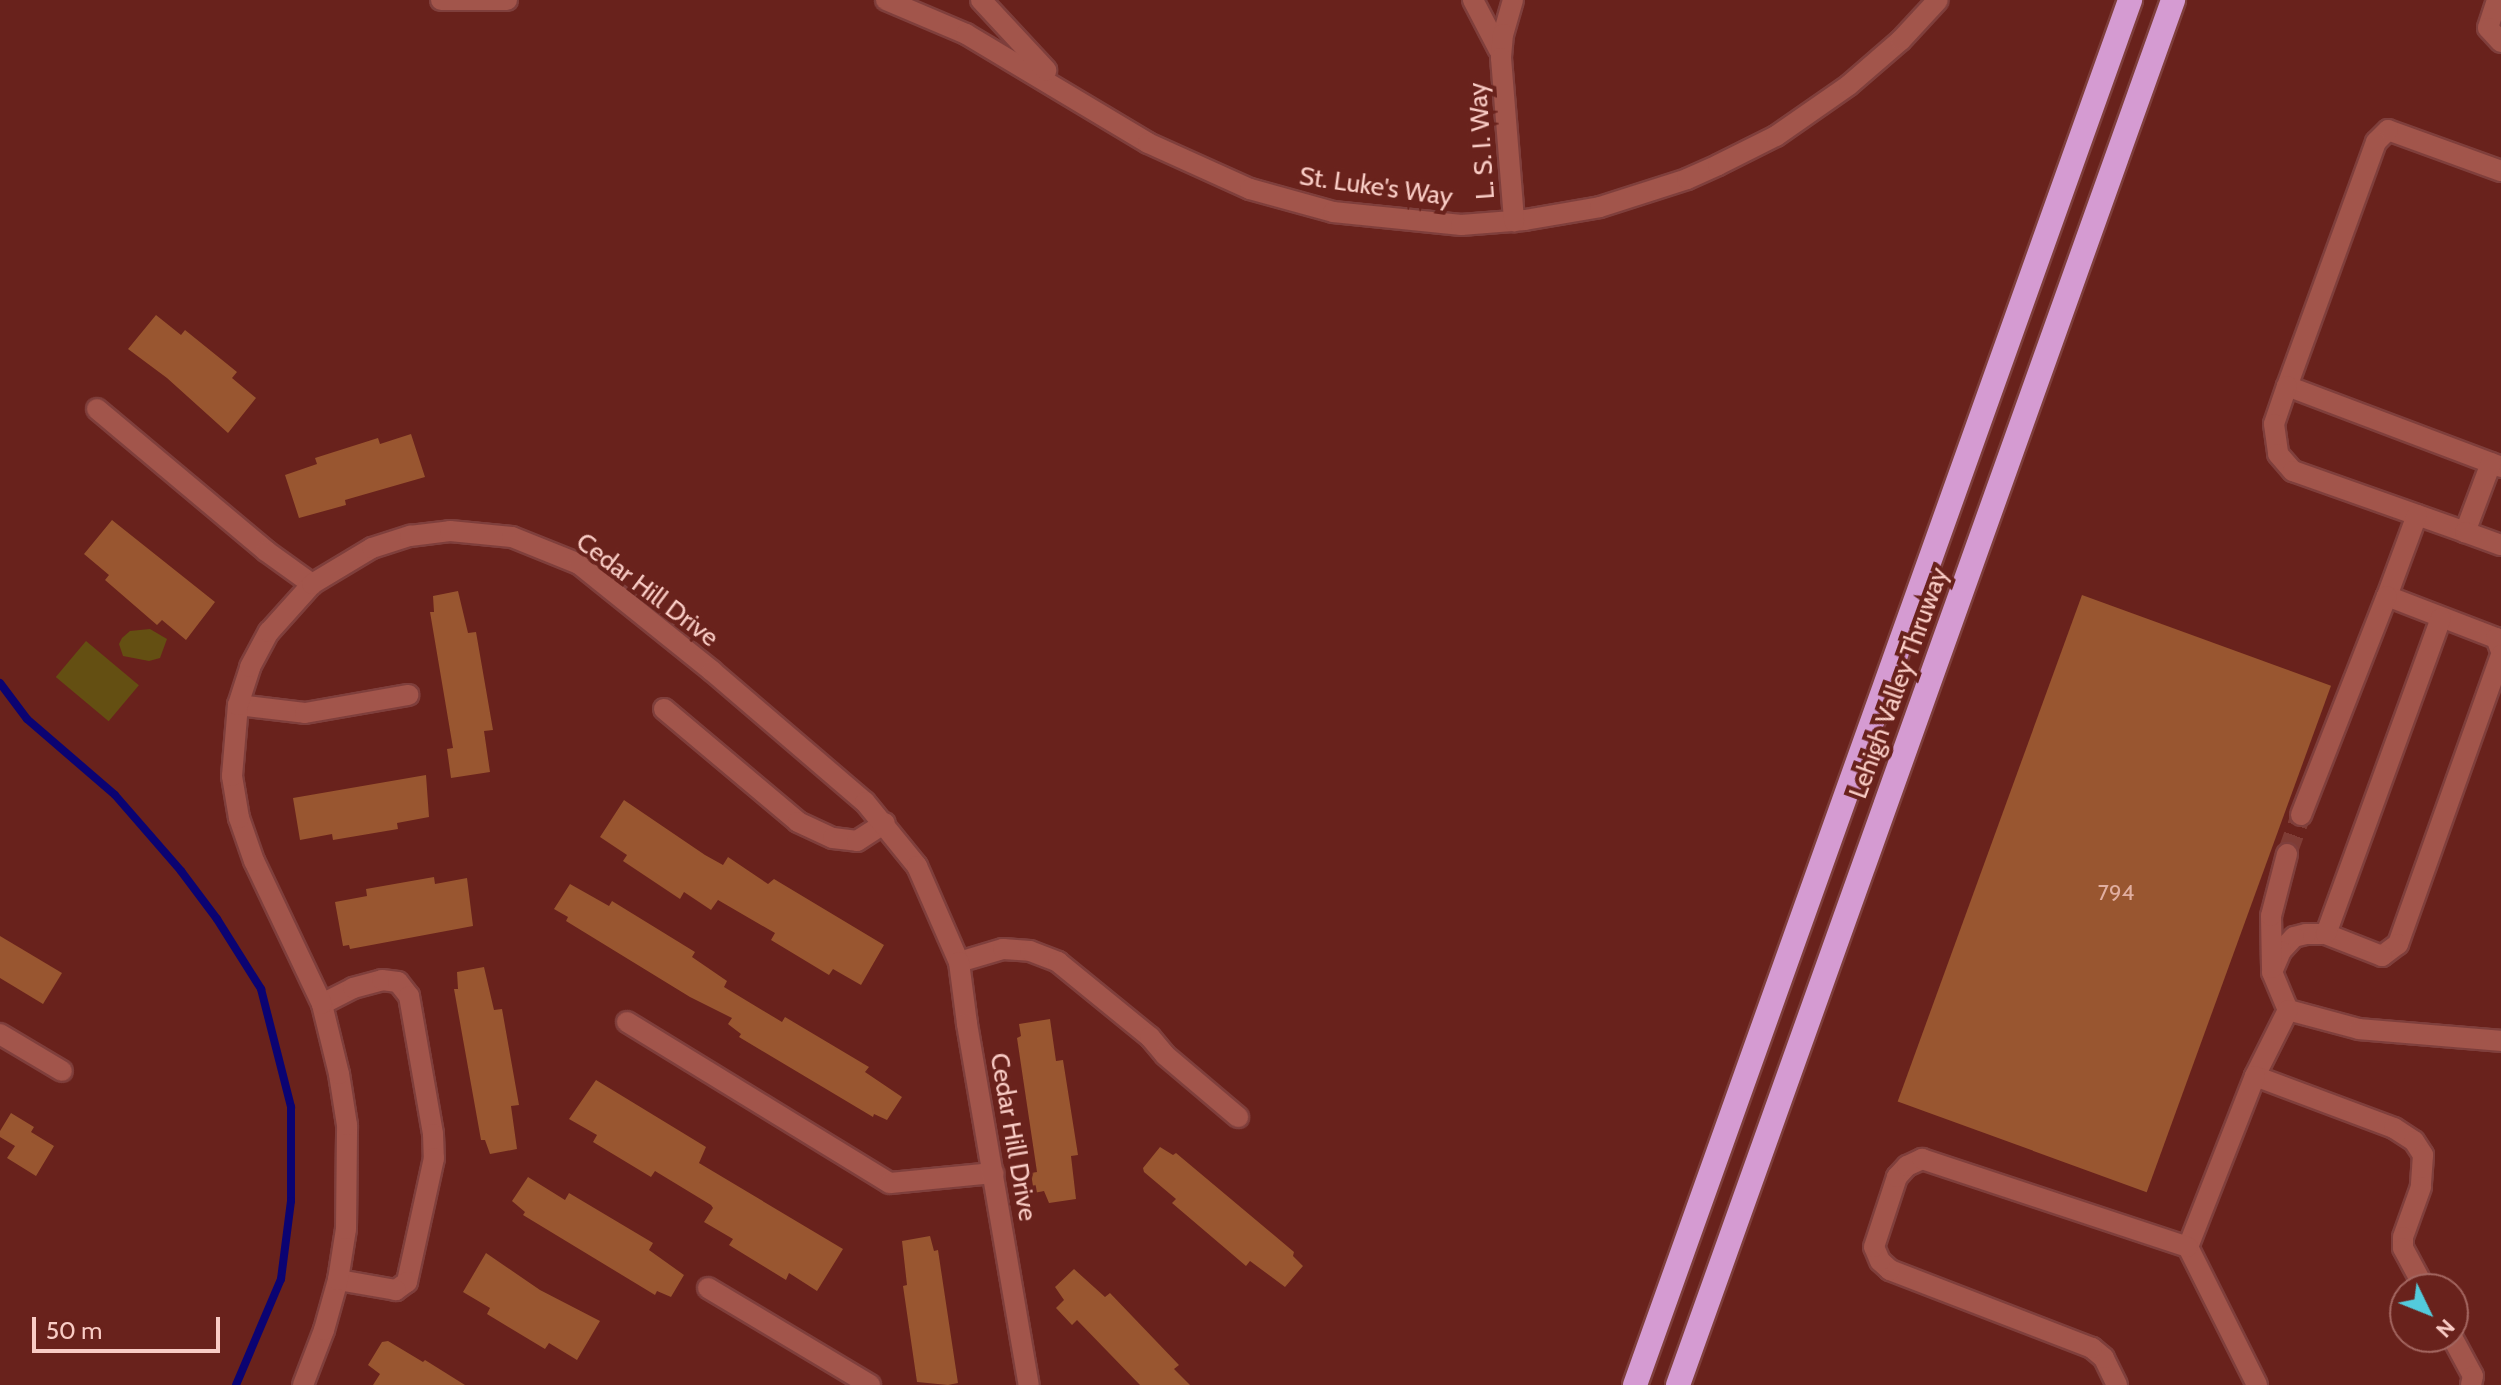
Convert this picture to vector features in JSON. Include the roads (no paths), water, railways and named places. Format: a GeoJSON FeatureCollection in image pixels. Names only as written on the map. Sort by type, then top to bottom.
{"type":"FeatureCollection","features":[{"type":"Feature","properties":{"kind":"highway","name":"Lehigh Valley Thruway"},"geometry":{"type":"LineString","coordinates":[[1635,1385],[2130,0]]}},
{"type":"Feature","properties":{"kind":"highway","name":"Lehigh Valley Thruway"},"geometry":{"type":"LineString","coordinates":[[1678,1385],[2173,0]]}},
{"type":"Feature","properties":{"kind":"street"},"geometry":{"type":"LineString","coordinates":[[441,0],[507,0]]}},
{"type":"Feature","properties":{"kind":"street","name":"St. Luke's Way"},"geometry":{"type":"LineString","coordinates":[[886,0],[985,44],[1105,118],[1226,179],[1305,207],[1436,225],[1514,221],[1600,207],[1687,179],[1776,136],[1876,64],[1938,0]]}},
{"type":"Feature","properties":{"kind":"street"},"geometry":{"type":"LineString","coordinates":[[981,0],[1029,55],[1105,118]]}},
{"type":"Feature","properties":{"kind":"street"},"geometry":{"type":"LineString","coordinates":[[1473,0],[1491,28],[1501,58]]}},
{"type":"Feature","properties":{"kind":"street"},"geometry":{"type":"LineString","coordinates":[[1501,58],[1503,34],[1513,0]]}},
{"type":"Feature","properties":{"kind":"street"},"geometry":{"type":"LineString","coordinates":[[2497,0],[2488,28],[2501,42]]}},
{"type":"Feature","properties":{"kind":"street","name":"L. S. I. Way"},"geometry":{"type":"LineString","coordinates":[[1501,58],[1514,221]]}},
{"type":"Feature","properties":{"kind":"street"},"geometry":{"type":"LineString","coordinates":[[2501,171],[2388,130],[2376,142],[2274,424],[2278,454],[2293,471],[2501,545]]}},
{"type":"Feature","properties":{"kind":"street"},"geometry":{"type":"LineString","coordinates":[[2287,386],[2496,465],[2465,532]]}},
{"type":"Feature","properties":{"kind":"street"},"geometry":{"type":"LineString","coordinates":[[97,409],[266,551],[312,584]]}},
{"type":"Feature","properties":{"kind":"street"},"geometry":{"type":"LineString","coordinates":[[2301,815],[2417,515]]}},
{"type":"Feature","properties":{"kind":"street","name":"Cedar Hill Drive"},"geometry":{"type":"LineString","coordinates":[[303,1385],[324,1330],[338,1280],[346,1229],[347,1138],[339,1074],[322,1004],[254,861],[239,818],[232,763],[238,705],[250,667],[269,632],[312,584],[372,548],[410,536],[481,532],[543,547],[579,564],[702,662],[865,802],[885,823],[928,885],[959,962],[1029,1385]]}},
{"type":"Feature","properties":{"kind":"street"},"geometry":{"type":"LineString","coordinates":[[2272,972],[2281,951],[2294,937],[2326,934],[2382,956],[2398,944],[2501,653],[2496,638],[2387,596]]}},
{"type":"Feature","properties":{"kind":"street"},"geometry":{"type":"LineString","coordinates":[[2326,934],[2441,618]]}},
{"type":"Feature","properties":{"kind":"street"},"geometry":{"type":"LineString","coordinates":[[238,705],[305,713],[408,695]]}},
{"type":"Feature","properties":{"kind":"street"},"geometry":{"type":"LineString","coordinates":[[664,709],[798,822],[833,838],[857,841],[885,823]]}},
{"type":"Feature","properties":{"kind":"street"},"geometry":{"type":"LineString","coordinates":[[2188,1247],[2255,1076],[2288,1010],[2272,972],[2271,916],[2287,854]]}},
{"type":"Feature","properties":{"kind":"street"},"geometry":{"type":"LineString","coordinates":[[959,962],[1003,949],[1030,951],[1058,962],[1150,1037],[1165,1055],[1238,1117]]}},
{"type":"Feature","properties":{"kind":"street"},"geometry":{"type":"LineString","coordinates":[[322,1004],[353,988],[382,980],[398,982],[409,996],[433,1134],[434,1158],[407,1282],[396,1290],[338,1280]]}},
{"type":"Feature","properties":{"kind":"street"},"geometry":{"type":"LineString","coordinates":[[2288,1010],[2359,1029],[2501,1041]]}},
{"type":"Feature","properties":{"kind":"street"},"geometry":{"type":"LineString","coordinates":[[627,1022],[890,1183],[994,1173]]}},
{"type":"Feature","properties":{"kind":"street"},"geometry":{"type":"LineString","coordinates":[[0,1034],[62,1071]]}},
{"type":"Feature","properties":{"kind":"street"},"geometry":{"type":"LineString","coordinates":[[2255,1076],[2394,1128],[2414,1141],[2423,1155],[2421,1187],[2403,1237],[2403,1248],[2416,1273]]}},
{"type":"Feature","properties":{"kind":"street"},"geometry":{"type":"LineString","coordinates":[[2117,1385],[2104,1358],[2092,1348],[1890,1270],[1880,1261],[1874,1247],[1897,1177],[1907,1166],[1922,1159],[2188,1247],[2257,1385]]}},
{"type":"Feature","properties":{"kind":"street"},"geometry":{"type":"LineString","coordinates":[[708,1288],[870,1385]]}},
{"type":"Feature","properties":{"kind":"street"},"geometry":{"type":"LineString","coordinates":[[2461,1353],[2473,1376],[2471,1385]]}},
{"type":"Feature","properties":{"kind":"waterway"},"geometry":{"type":"LineString","coordinates":[[0,683],[27,719],[115,795],[181,871],[217,919],[261,989],[291,1107],[291,1201],[281,1279],[236,1385]]}},
{"type":"Feature","properties":{"kind":"tunnel"},"geometry":{"type":"LineString","coordinates":[[2287,854],[2301,815]]}}]}
